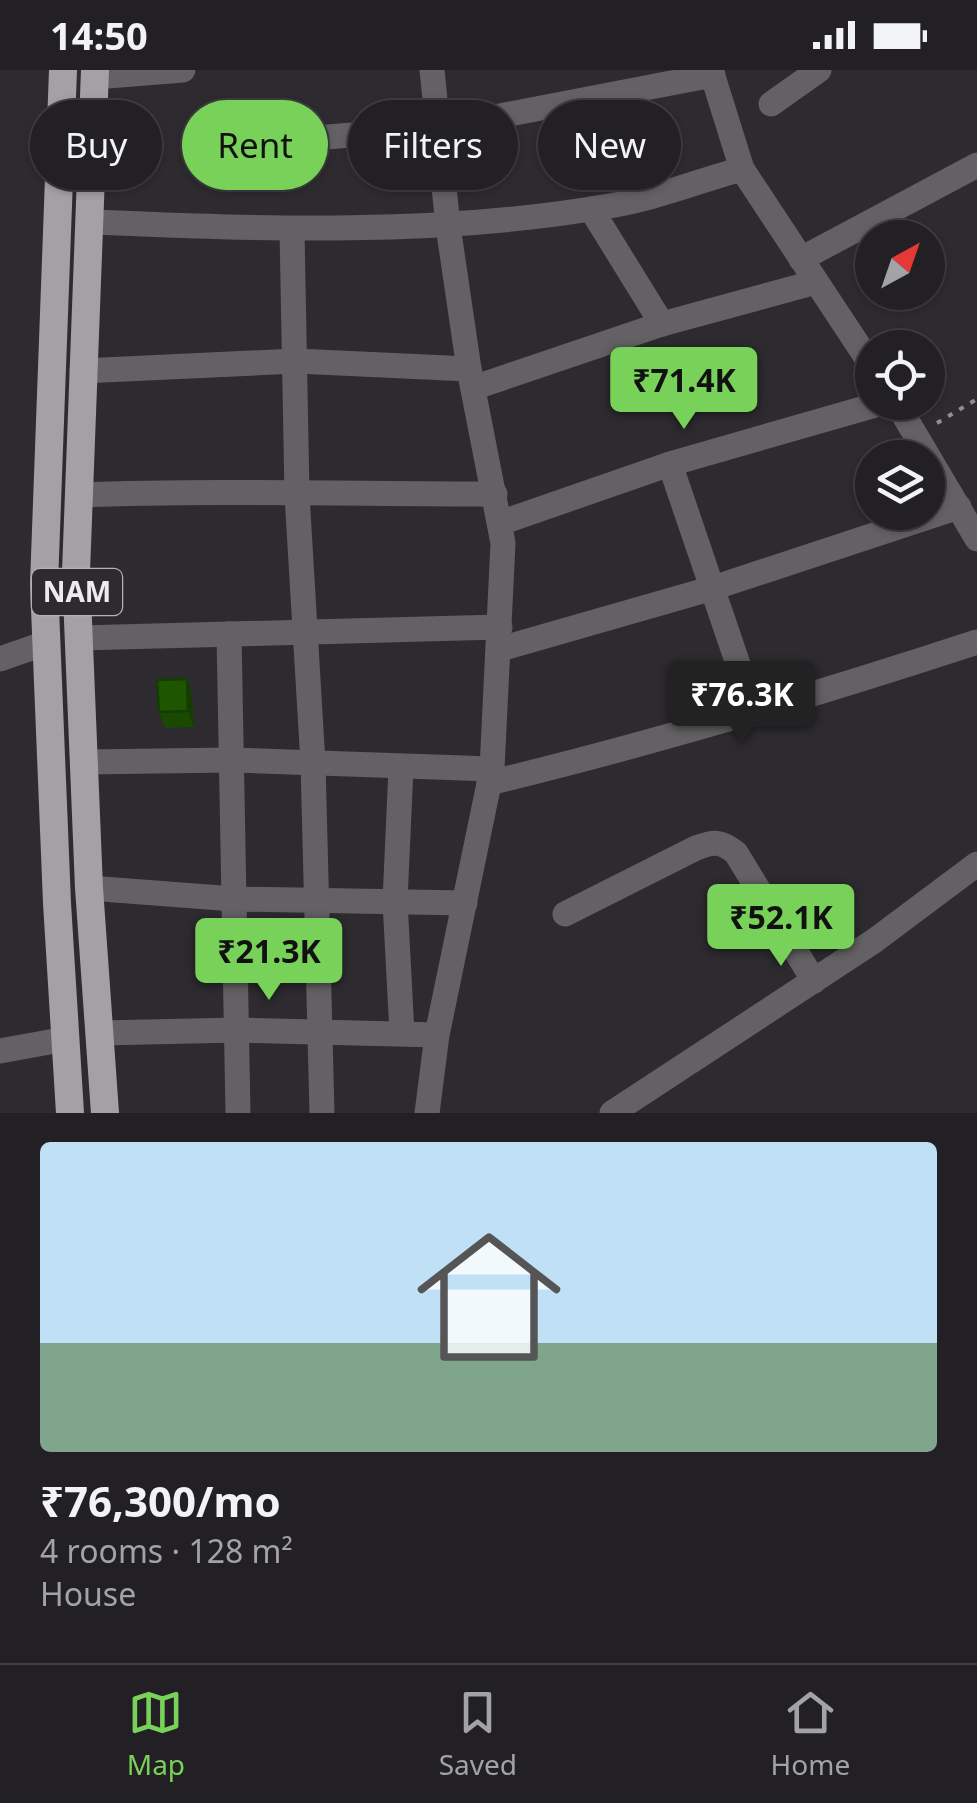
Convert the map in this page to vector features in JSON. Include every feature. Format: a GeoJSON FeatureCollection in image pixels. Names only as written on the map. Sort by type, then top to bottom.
{"type":"FeatureCollection","features":[{"type":"Feature","properties":{"kind":"highway","name":"NAM"},"geometry":{"type":"LineString","coordinates":[[63,70],[44,584],[70,1113]]}},
{"type":"Feature","properties":{"kind":"highway","name":"NAM"},"geometry":{"type":"LineString","coordinates":[[95,74],[76,572],[89,888],[105,1113]]}},
{"type":"Feature","properties":{"kind":"street"},"geometry":{"type":"LineString","coordinates":[[95,74],[183,70]]}},
{"type":"Feature","properties":{"kind":"street"},"geometry":{"type":"LineString","coordinates":[[432,70],[434,100]]}},
{"type":"Feature","properties":{"kind":"street"},"geometry":{"type":"LineString","coordinates":[[771,104],[819,70]]}},
{"type":"Feature","properties":{"kind":"street"},"geometry":{"type":"LineString","coordinates":[[518,112],[712,73],[742,168],[855,340]]}},
{"type":"Feature","properties":{"kind":"street"},"geometry":{"type":"LineString","coordinates":[[801,259],[977,165]]}},
{"type":"Feature","properties":{"kind":"street"},"geometry":{"type":"LineString","coordinates":[[90,222],[292,230],[448,226],[614,206],[742,168]]}},
{"type":"Feature","properties":{"kind":"street"},"geometry":{"type":"LineString","coordinates":[[427,1113],[437,1034],[490,776],[504,543],[471,378],[444,190]]}},
{"type":"Feature","properties":{"kind":"street"},"geometry":{"type":"LineString","coordinates":[[591,209],[662,324]]}},
{"type":"Feature","properties":{"kind":"street"},"geometry":{"type":"LineString","coordinates":[[292,230],[297,494],[313,764],[322,1113]]}},
{"type":"Feature","properties":{"kind":"street"},"geometry":{"type":"LineString","coordinates":[[82,372],[296,361],[471,378],[816,282]]}},
{"type":"Feature","properties":{"kind":"street"},"geometry":{"type":"LineString","coordinates":[[500,523],[670,464],[855,411]]}},
{"type":"Feature","properties":{"kind":"street"},"geometry":{"type":"LineString","coordinates":[[907,420],[977,538]]}},
{"type":"Feature","properties":{"kind":"street"},"geometry":{"type":"LineString","coordinates":[[670,464],[755,714]]}},
{"type":"Feature","properties":{"kind":"street"},"geometry":{"type":"LineString","coordinates":[[78,496],[207,490],[494,494]]}},
{"type":"Feature","properties":{"kind":"street"},"geometry":{"type":"LineString","coordinates":[[79,638],[306,630],[500,638],[713,588],[958,507]]}},
{"type":"Feature","properties":{"kind":"street"},"geometry":{"type":"LineString","coordinates":[[229,634],[238,1113]]}},
{"type":"Feature","properties":{"kind":"street"},"geometry":{"type":"LineString","coordinates":[[84,762],[232,760],[490,776],[632,749],[755,714],[977,642]]}},
{"type":"Feature","properties":{"kind":"street"},"geometry":{"type":"LineString","coordinates":[[0,658],[46,643]]}},
{"type":"Feature","properties":{"kind":"street"},"geometry":{"type":"LineString","coordinates":[[401,768],[396,902],[402,1033]]}},
{"type":"Feature","properties":{"kind":"street"},"geometry":{"type":"LineString","coordinates":[[565,914],[696,848],[723,842],[736,854],[814,980]]}},
{"type":"Feature","properties":{"kind":"street"},"geometry":{"type":"LineString","coordinates":[[612,1113],[874,941],[977,864]]}},
{"type":"Feature","properties":{"kind":"street"},"geometry":{"type":"LineString","coordinates":[[89,888],[234,899],[465,904]]}},
{"type":"Feature","properties":{"kind":"street"},"geometry":{"type":"LineString","coordinates":[[100,1033],[238,1030],[437,1034]]}},
{"type":"Feature","properties":{"kind":"street"},"geometry":{"type":"LineString","coordinates":[[0,1050],[66,1039]]}},
{"type":"Feature","properties":{"kind":"path"},"geometry":{"type":"LineString","coordinates":[[916,435],[977,400]]}},
{"type":"Feature","properties":{"kind":"building"},"geometry":{"type":"Polygon","coordinates":[[[187,679],[188,711],[159,712],[157,680],[187,679]]]}}]}
